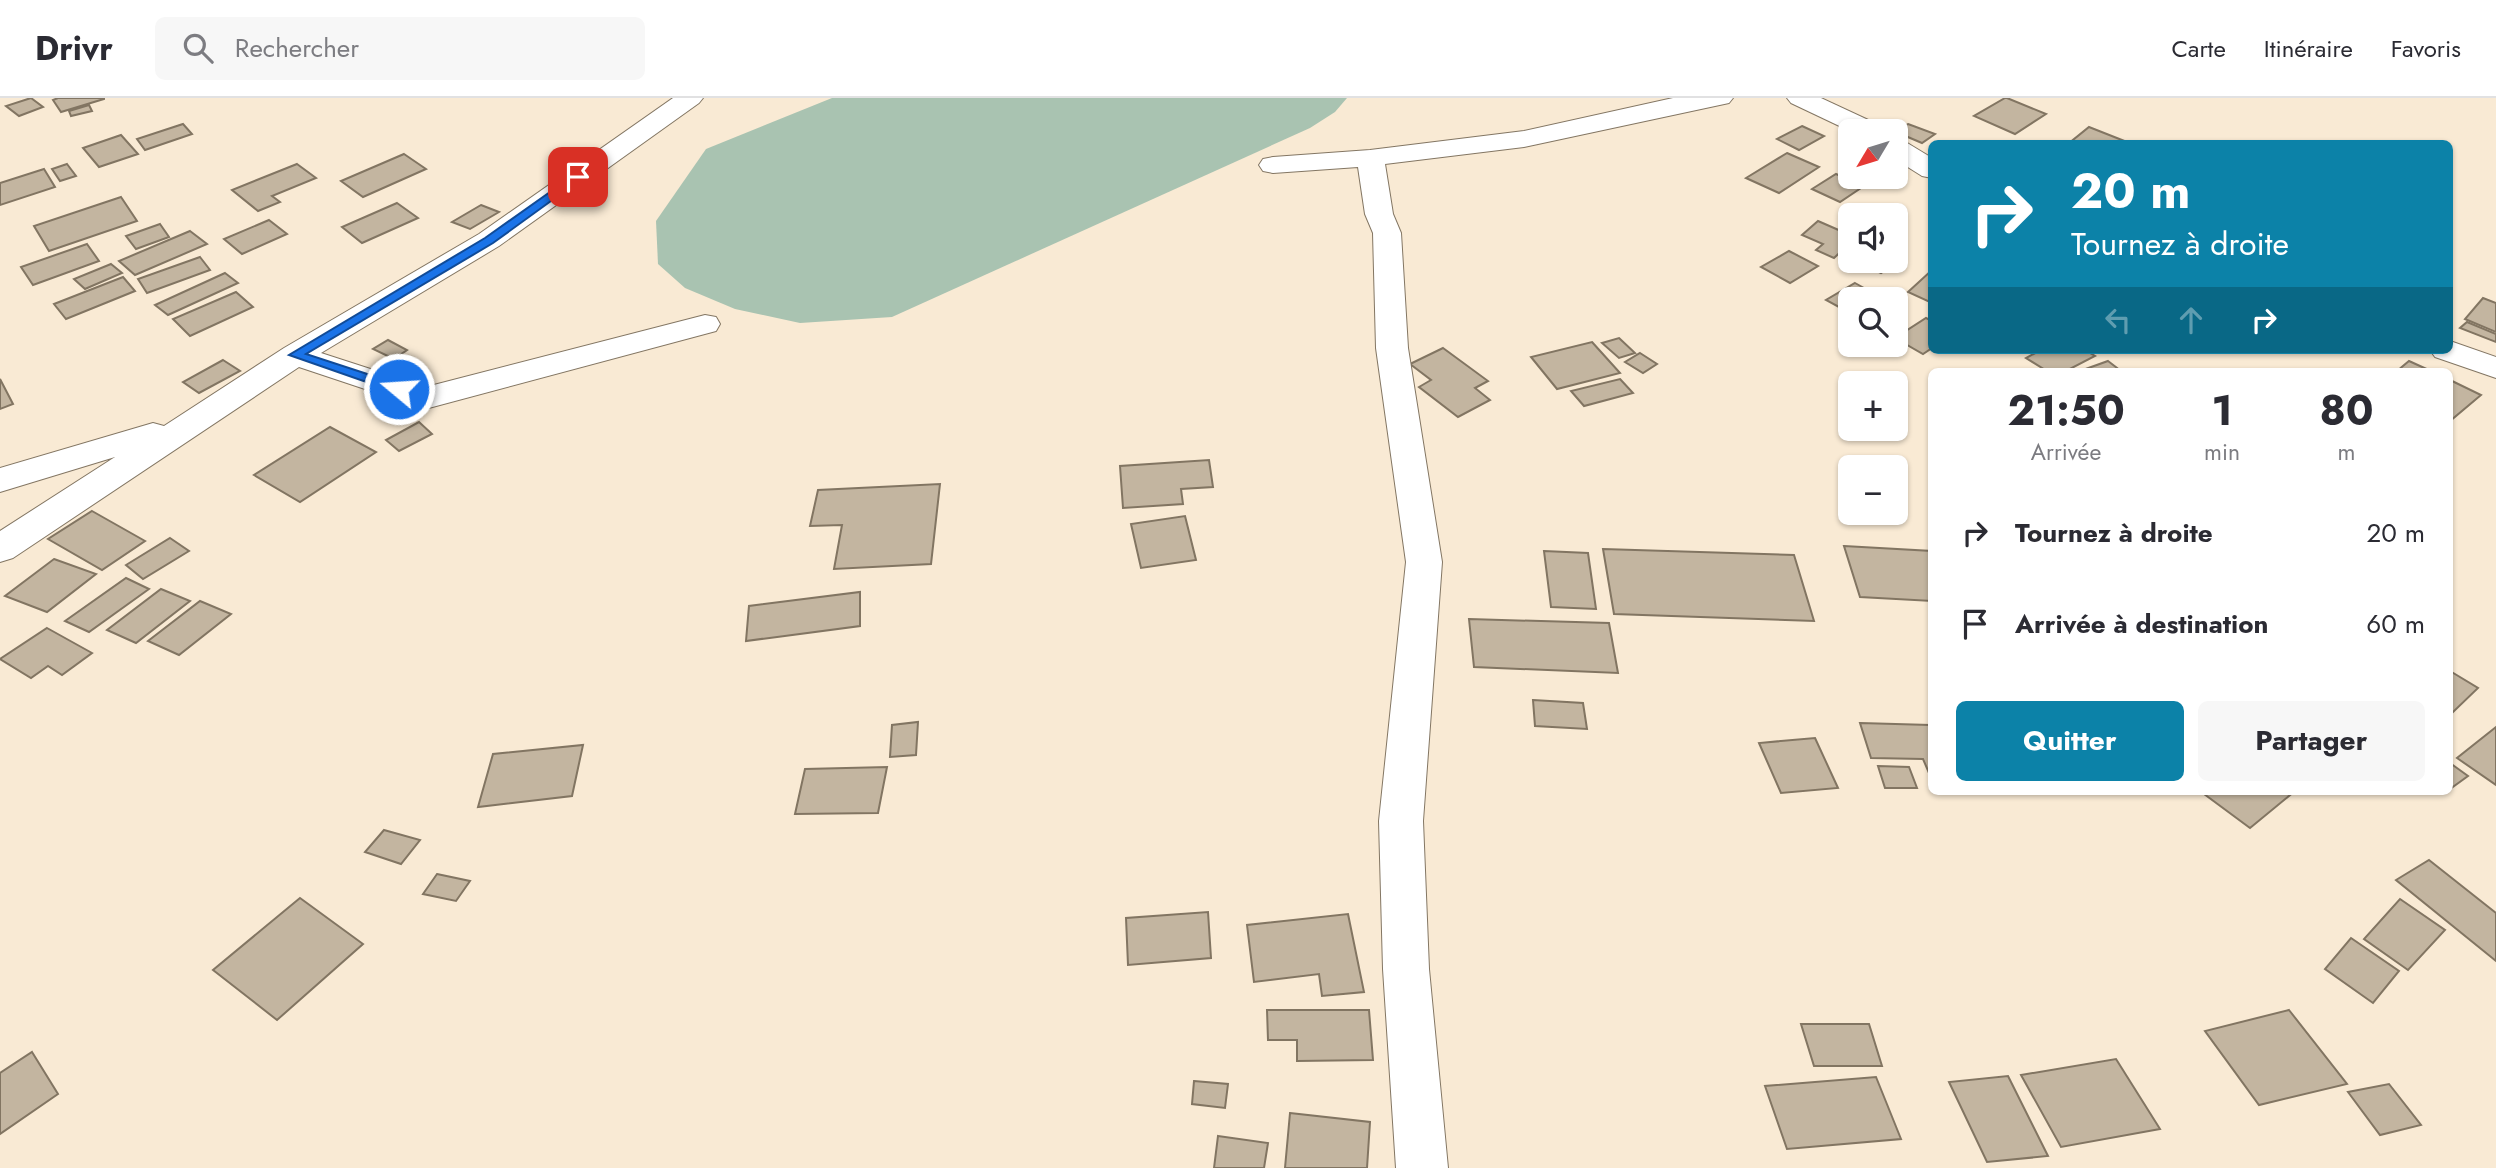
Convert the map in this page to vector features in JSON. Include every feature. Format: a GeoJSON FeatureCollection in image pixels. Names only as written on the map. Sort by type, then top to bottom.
{"type":"FeatureCollection","features":[{"type":"Feature","properties":{"kind":"street"},"geometry":{"type":"LineString","coordinates":[[0,549],[295,355],[489,240],[690,98]]}},
{"type":"Feature","properties":{"kind":"street"},"geometry":{"type":"LineString","coordinates":[[1273,165],[1370,158],[1524,139],[1680,104],[1720,98]]}},
{"type":"Feature","properties":{"kind":"street"},"geometry":{"type":"LineString","coordinates":[[1800,98],[1845,119]]}},
{"type":"Feature","properties":{"kind":"street"},"geometry":{"type":"LineString","coordinates":[[1908,155],[1928,168]]}},
{"type":"Feature","properties":{"kind":"street"},"geometry":{"type":"LineString","coordinates":[[1370,158],[1379,214],[1387,233],[1392,348],[1424,562],[1401,821],[1406,969],[1422,1168]]}},
{"type":"Feature","properties":{"kind":"street"},"geometry":{"type":"LineString","coordinates":[[295,355],[425,398],[705,324]]}},
{"type":"Feature","properties":{"kind":"street"},"geometry":{"type":"LineString","coordinates":[[2453,353],[2496,368]]}},
{"type":"Feature","properties":{"kind":"street"},"geometry":{"type":"LineString","coordinates":[[0,480],[199,420]]}},
{"type":"Feature","properties":{"kind":"green space"},"geometry":{"type":"Polygon","coordinates":[[[832,98],[1347,98],[1335,112],[1310,128],[892,317],[800,323],[735,309],[685,288],[658,264],[656,221],[706,149],[832,98]]]}},
{"type":"Feature","properties":{"kind":"building"},"geometry":{"type":"Polygon","coordinates":[[[31,98],[43,107],[19,116],[6,106],[31,98]]]}},
{"type":"Feature","properties":{"kind":"building"},"geometry":{"type":"Polygon","coordinates":[[[2005,98],[2046,114],[2015,134],[1974,116],[2005,98]]]}},
{"type":"Feature","properties":{"kind":"building"},"geometry":{"type":"Polygon","coordinates":[[[104,99],[61,112],[53,100],[104,99]]]}},
{"type":"Feature","properties":{"kind":"building"},"geometry":{"type":"Polygon","coordinates":[[[89,105],[92,111],[71,116],[69,111],[89,105]]]}},
{"type":"Feature","properties":{"kind":"building"},"geometry":{"type":"Polygon","coordinates":[[[183,124],[192,134],[145,150],[137,139],[183,124]]]}},
{"type":"Feature","properties":{"kind":"building"},"geometry":{"type":"Polygon","coordinates":[[[1908,124],[1935,134],[1922,143],[1908,137],[1908,124]]]}},
{"type":"Feature","properties":{"kind":"building"},"geometry":{"type":"Polygon","coordinates":[[[1802,126],[1824,136],[1799,150],[1777,139],[1802,126]]]}},
{"type":"Feature","properties":{"kind":"building"},"geometry":{"type":"Polygon","coordinates":[[[2089,127],[2122,140],[2073,140],[2089,127]]]}},
{"type":"Feature","properties":{"kind":"building"},"geometry":{"type":"Polygon","coordinates":[[[121,135],[138,154],[99,167],[83,148],[121,135]]]}},
{"type":"Feature","properties":{"kind":"building"},"geometry":{"type":"Polygon","coordinates":[[[1787,153],[1819,167],[1779,193],[1746,178],[1787,153]]]}},
{"type":"Feature","properties":{"kind":"building"},"geometry":{"type":"Polygon","coordinates":[[[404,154],[426,169],[363,197],[341,181],[404,154]]]}},
{"type":"Feature","properties":{"kind":"building"},"geometry":{"type":"Polygon","coordinates":[[[67,164],[76,176],[60,181],[52,169],[67,164]]]}},
{"type":"Feature","properties":{"kind":"building"},"geometry":{"type":"Polygon","coordinates":[[[297,164],[316,178],[272,196],[280,202],[258,211],[232,190],[297,164]]]}},
{"type":"Feature","properties":{"kind":"building"},"geometry":{"type":"Polygon","coordinates":[[[44,169],[55,187],[0,205],[0,183],[44,169]]]}},
{"type":"Feature","properties":{"kind":"building"},"geometry":{"type":"Polygon","coordinates":[[[1836,174],[1838,189],[1860,189],[1840,202],[1812,189],[1836,174]]]}},
{"type":"Feature","properties":{"kind":"building"},"geometry":{"type":"Polygon","coordinates":[[[121,197],[137,221],[49,251],[34,226],[121,197]]]}},
{"type":"Feature","properties":{"kind":"building"},"geometry":{"type":"Polygon","coordinates":[[[397,203],[418,218],[362,243],[342,227],[397,203]]]}},
{"type":"Feature","properties":{"kind":"building"},"geometry":{"type":"Polygon","coordinates":[[[481,205],[499,212],[470,229],[452,222],[481,205]]]}},
{"type":"Feature","properties":{"kind":"building"},"geometry":{"type":"Polygon","coordinates":[[[269,220],[287,234],[242,254],[224,239],[269,220]]]}},
{"type":"Feature","properties":{"kind":"building"},"geometry":{"type":"Polygon","coordinates":[[[1818,221],[1838,230],[1838,254],[1834,258],[1816,250],[1823,244],[1802,235],[1818,221]]]}},
{"type":"Feature","properties":{"kind":"building"},"geometry":{"type":"Polygon","coordinates":[[[160,224],[169,237],[136,249],[126,236],[160,224]]]}},
{"type":"Feature","properties":{"kind":"building"},"geometry":{"type":"Polygon","coordinates":[[[190,231],[207,244],[135,275],[119,261],[190,231]]]}},
{"type":"Feature","properties":{"kind":"building"},"geometry":{"type":"Polygon","coordinates":[[[87,244],[99,261],[33,285],[21,267],[87,244]]]}},
{"type":"Feature","properties":{"kind":"building"},"geometry":{"type":"Polygon","coordinates":[[[1789,251],[1818,266],[1790,283],[1761,267],[1789,251]]]}},
{"type":"Feature","properties":{"kind":"building"},"geometry":{"type":"Polygon","coordinates":[[[200,257],[210,270],[147,293],[138,279],[200,257]]]}},
{"type":"Feature","properties":{"kind":"building"},"geometry":{"type":"Polygon","coordinates":[[[111,264],[122,273],[85,289],[74,279],[111,264]]]}},
{"type":"Feature","properties":{"kind":"building"},"geometry":{"type":"Polygon","coordinates":[[[225,273],[238,283],[168,315],[155,305],[225,273]]]}},
{"type":"Feature","properties":{"kind":"building"},"geometry":{"type":"Polygon","coordinates":[[[1928,274],[1928,301],[1908,292],[1928,274]]]}},
{"type":"Feature","properties":{"kind":"building"},"geometry":{"type":"Polygon","coordinates":[[[123,277],[135,291],[66,319],[54,304],[123,277]]]}},
{"type":"Feature","properties":{"kind":"building"},"geometry":{"type":"Polygon","coordinates":[[[236,292],[253,307],[190,336],[173,319],[236,292]]]}},
{"type":"Feature","properties":{"kind":"building"},"geometry":{"type":"Polygon","coordinates":[[[1838,293],[1838,306],[1826,300],[1838,293]]]}},
{"type":"Feature","properties":{"kind":"building"},"geometry":{"type":"Polygon","coordinates":[[[2483,298],[2496,303],[2496,332],[2465,319],[2483,298]]]}},
{"type":"Feature","properties":{"kind":"building"},"geometry":{"type":"Polygon","coordinates":[[[1926,318],[1928,351],[1923,354],[1908,345],[1908,330],[1926,318]]]}},
{"type":"Feature","properties":{"kind":"building"},"geometry":{"type":"Polygon","coordinates":[[[2467,322],[2496,334],[2496,342],[2460,328],[2467,322]]]}},
{"type":"Feature","properties":{"kind":"building"},"geometry":{"type":"Polygon","coordinates":[[[1619,338],[1635,353],[1619,358],[1602,343],[1619,338]]]}},
{"type":"Feature","properties":{"kind":"building"},"geometry":{"type":"Polygon","coordinates":[[[388,340],[407,350],[394,359],[373,349],[388,340]]]}},
{"type":"Feature","properties":{"kind":"building"},"geometry":{"type":"Polygon","coordinates":[[[1592,342],[1620,373],[1557,389],[1531,357],[1592,342]]]}},
{"type":"Feature","properties":{"kind":"building"},"geometry":{"type":"Polygon","coordinates":[[[1443,348],[1488,381],[1475,388],[1490,400],[1458,417],[1419,387],[1431,380],[1410,364],[1443,348]]]}},
{"type":"Feature","properties":{"kind":"building"},"geometry":{"type":"Polygon","coordinates":[[[1640,353],[1657,364],[1643,373],[1625,362],[1640,353]]]}},
{"type":"Feature","properties":{"kind":"building"},"geometry":{"type":"Polygon","coordinates":[[[2034,354],[2095,356],[2072,368],[2042,368],[2026,358],[2034,354]]]}},
{"type":"Feature","properties":{"kind":"building"},"geometry":{"type":"Polygon","coordinates":[[[223,360],[240,371],[199,393],[183,382],[223,360]]]}},
{"type":"Feature","properties":{"kind":"building"},"geometry":{"type":"Polygon","coordinates":[[[2108,361],[2117,368],[2088,368],[2108,361]]]}},
{"type":"Feature","properties":{"kind":"building"},"geometry":{"type":"Polygon","coordinates":[[[2409,361],[2424,368],[2401,368],[2409,361]]]}},
{"type":"Feature","properties":{"kind":"building"},"geometry":{"type":"Polygon","coordinates":[[[0,379],[13,404],[0,409],[0,379]]]}},
{"type":"Feature","properties":{"kind":"building"},"geometry":{"type":"Polygon","coordinates":[[[1620,379],[1633,393],[1584,406],[1571,391],[1620,379]]]}},
{"type":"Feature","properties":{"kind":"building"},"geometry":{"type":"Polygon","coordinates":[[[2453,381],[2481,395],[2453,418],[2453,381]]]}},
{"type":"Feature","properties":{"kind":"building"},"geometry":{"type":"Polygon","coordinates":[[[419,422],[432,434],[399,451],[386,440],[419,422]]]}},
{"type":"Feature","properties":{"kind":"building"},"geometry":{"type":"Polygon","coordinates":[[[330,427],[376,452],[300,502],[254,475],[330,427]]]}},
{"type":"Feature","properties":{"kind":"building"},"geometry":{"type":"Polygon","coordinates":[[[1209,460],[1213,487],[1181,489],[1183,504],[1123,508],[1120,466],[1209,460]]]}},
{"type":"Feature","properties":{"kind":"building"},"geometry":{"type":"Polygon","coordinates":[[[940,484],[931,564],[834,569],[842,525],[810,526],[818,490],[940,484]]]}},
{"type":"Feature","properties":{"kind":"building"},"geometry":{"type":"Polygon","coordinates":[[[92,511],[145,541],[102,570],[48,539],[92,511]]]}},
{"type":"Feature","properties":{"kind":"building"},"geometry":{"type":"Polygon","coordinates":[[[1185,516],[1196,560],[1141,568],[1131,524],[1185,516]]]}},
{"type":"Feature","properties":{"kind":"building"},"geometry":{"type":"Polygon","coordinates":[[[170,538],[189,551],[143,579],[126,565],[170,538]]]}},
{"type":"Feature","properties":{"kind":"building"},"geometry":{"type":"Polygon","coordinates":[[[1844,546],[1928,551],[1928,601],[1860,597],[1844,546]]]}},
{"type":"Feature","properties":{"kind":"building"},"geometry":{"type":"Polygon","coordinates":[[[1603,549],[1794,555],[1814,621],[1614,614],[1603,549]]]}},
{"type":"Feature","properties":{"kind":"building"},"geometry":{"type":"Polygon","coordinates":[[[1544,551],[1588,553],[1596,609],[1551,607],[1544,551]]]}},
{"type":"Feature","properties":{"kind":"building"},"geometry":{"type":"Polygon","coordinates":[[[54,559],[96,574],[47,612],[5,596],[54,559]]]}},
{"type":"Feature","properties":{"kind":"building"},"geometry":{"type":"Polygon","coordinates":[[[126,578],[149,589],[89,632],[65,621],[126,578]]]}},
{"type":"Feature","properties":{"kind":"building"},"geometry":{"type":"Polygon","coordinates":[[[161,589],[190,601],[136,643],[107,630],[161,589]]]}},
{"type":"Feature","properties":{"kind":"building"},"geometry":{"type":"Polygon","coordinates":[[[860,592],[860,626],[746,641],[749,606],[860,592]]]}},
{"type":"Feature","properties":{"kind":"building"},"geometry":{"type":"Polygon","coordinates":[[[200,601],[231,614],[179,655],[148,641],[200,601]]]}},
{"type":"Feature","properties":{"kind":"building"},"geometry":{"type":"Polygon","coordinates":[[[1469,619],[1609,623],[1618,673],[1474,667],[1469,619]]]}},
{"type":"Feature","properties":{"kind":"building"},"geometry":{"type":"Polygon","coordinates":[[[47,628],[92,653],[62,675],[48,666],[31,678],[0,659],[47,628]]]}},
{"type":"Feature","properties":{"kind":"building"},"geometry":{"type":"Polygon","coordinates":[[[2453,673],[2478,688],[2453,712],[2453,673]]]}},
{"type":"Feature","properties":{"kind":"building"},"geometry":{"type":"Polygon","coordinates":[[[1533,700],[1583,703],[1587,729],[1535,726],[1533,700]]]}},
{"type":"Feature","properties":{"kind":"building"},"geometry":{"type":"Polygon","coordinates":[[[918,722],[916,755],[890,757],[892,725],[918,722]]]}},
{"type":"Feature","properties":{"kind":"building"},"geometry":{"type":"Polygon","coordinates":[[[1860,723],[1928,725],[1928,771],[1923,759],[1871,758],[1860,723]]]}},
{"type":"Feature","properties":{"kind":"building"},"geometry":{"type":"Polygon","coordinates":[[[2496,727],[2496,785],[2457,758],[2496,727]]]}},
{"type":"Feature","properties":{"kind":"building"},"geometry":{"type":"Polygon","coordinates":[[[1815,738],[1838,788],[1781,793],[1759,743],[1815,738]]]}},
{"type":"Feature","properties":{"kind":"building"},"geometry":{"type":"Polygon","coordinates":[[[583,745],[572,796],[478,807],[493,754],[583,745]]]}},
{"type":"Feature","properties":{"kind":"building"},"geometry":{"type":"Polygon","coordinates":[[[2453,765],[2468,776],[2453,787],[2453,765]]]}},
{"type":"Feature","properties":{"kind":"building"},"geometry":{"type":"Polygon","coordinates":[[[1878,766],[1909,767],[1917,788],[1885,788],[1878,766]]]}},
{"type":"Feature","properties":{"kind":"building"},"geometry":{"type":"Polygon","coordinates":[[[887,767],[878,813],[795,814],[805,769],[887,767]]]}},
{"type":"Feature","properties":{"kind":"building"},"geometry":{"type":"Polygon","coordinates":[[[2205,795],[2290,795],[2250,828],[2205,795]]]}},
{"type":"Feature","properties":{"kind":"building"},"geometry":{"type":"Polygon","coordinates":[[[384,830],[420,840],[401,864],[365,852],[384,830]]]}},
{"type":"Feature","properties":{"kind":"building"},"geometry":{"type":"Polygon","coordinates":[[[2429,860],[2496,913],[2496,961],[2396,880],[2429,860]]]}},
{"type":"Feature","properties":{"kind":"building"},"geometry":{"type":"Polygon","coordinates":[[[437,874],[470,881],[456,901],[423,894],[437,874]]]}},
{"type":"Feature","properties":{"kind":"building"},"geometry":{"type":"Polygon","coordinates":[[[300,898],[363,944],[277,1020],[213,970],[300,898]]]}},
{"type":"Feature","properties":{"kind":"building"},"geometry":{"type":"Polygon","coordinates":[[[2400,899],[2445,930],[2408,970],[2364,939],[2400,899]]]}},
{"type":"Feature","properties":{"kind":"building"},"geometry":{"type":"Polygon","coordinates":[[[1208,912],[1211,958],[1128,965],[1126,918],[1208,912]]]}},
{"type":"Feature","properties":{"kind":"building"},"geometry":{"type":"Polygon","coordinates":[[[1348,914],[1364,992],[1322,996],[1319,974],[1254,982],[1247,925],[1348,914]]]}},
{"type":"Feature","properties":{"kind":"building"},"geometry":{"type":"Polygon","coordinates":[[[2351,938],[2399,971],[2373,1003],[2325,969],[2351,938]]]}},
{"type":"Feature","properties":{"kind":"building"},"geometry":{"type":"Polygon","coordinates":[[[1267,1010],[1369,1010],[1373,1060],[1297,1061],[1297,1040],[1268,1040],[1267,1010]]]}},
{"type":"Feature","properties":{"kind":"building"},"geometry":{"type":"Polygon","coordinates":[[[2289,1010],[2347,1084],[2259,1105],[2205,1031],[2289,1010]]]}},
{"type":"Feature","properties":{"kind":"building"},"geometry":{"type":"Polygon","coordinates":[[[1801,1024],[1869,1024],[1882,1066],[1814,1066],[1801,1024]]]}},
{"type":"Feature","properties":{"kind":"building"},"geometry":{"type":"Polygon","coordinates":[[[32,1052],[58,1094],[0,1134],[0,1073],[32,1052]]]}},
{"type":"Feature","properties":{"kind":"building"},"geometry":{"type":"Polygon","coordinates":[[[2116,1059],[2160,1129],[2061,1147],[2021,1075],[2116,1059]]]}},
{"type":"Feature","properties":{"kind":"building"},"geometry":{"type":"Polygon","coordinates":[[[2008,1076],[2048,1156],[1987,1162],[1949,1082],[2008,1076]]]}},
{"type":"Feature","properties":{"kind":"building"},"geometry":{"type":"Polygon","coordinates":[[[1876,1077],[1901,1139],[1787,1149],[1765,1086],[1876,1077]]]}},
{"type":"Feature","properties":{"kind":"building"},"geometry":{"type":"Polygon","coordinates":[[[1194,1081],[1228,1084],[1225,1108],[1192,1104],[1194,1081]]]}},
{"type":"Feature","properties":{"kind":"building"},"geometry":{"type":"Polygon","coordinates":[[[2389,1084],[2421,1125],[2380,1135],[2348,1092],[2389,1084]]]}},
{"type":"Feature","properties":{"kind":"building"},"geometry":{"type":"Polygon","coordinates":[[[1290,1113],[1370,1122],[1367,1168],[1285,1168],[1290,1113]]]}},
{"type":"Feature","properties":{"kind":"building"},"geometry":{"type":"Polygon","coordinates":[[[1218,1136],[1268,1143],[1264,1168],[1214,1168],[1218,1136]]]}},
{"type":"Feature","properties":{"kind":"route"},"geometry":{"type":"LineString","coordinates":[[399,389],[295,355],[489,240],[578,177]]}}]}
